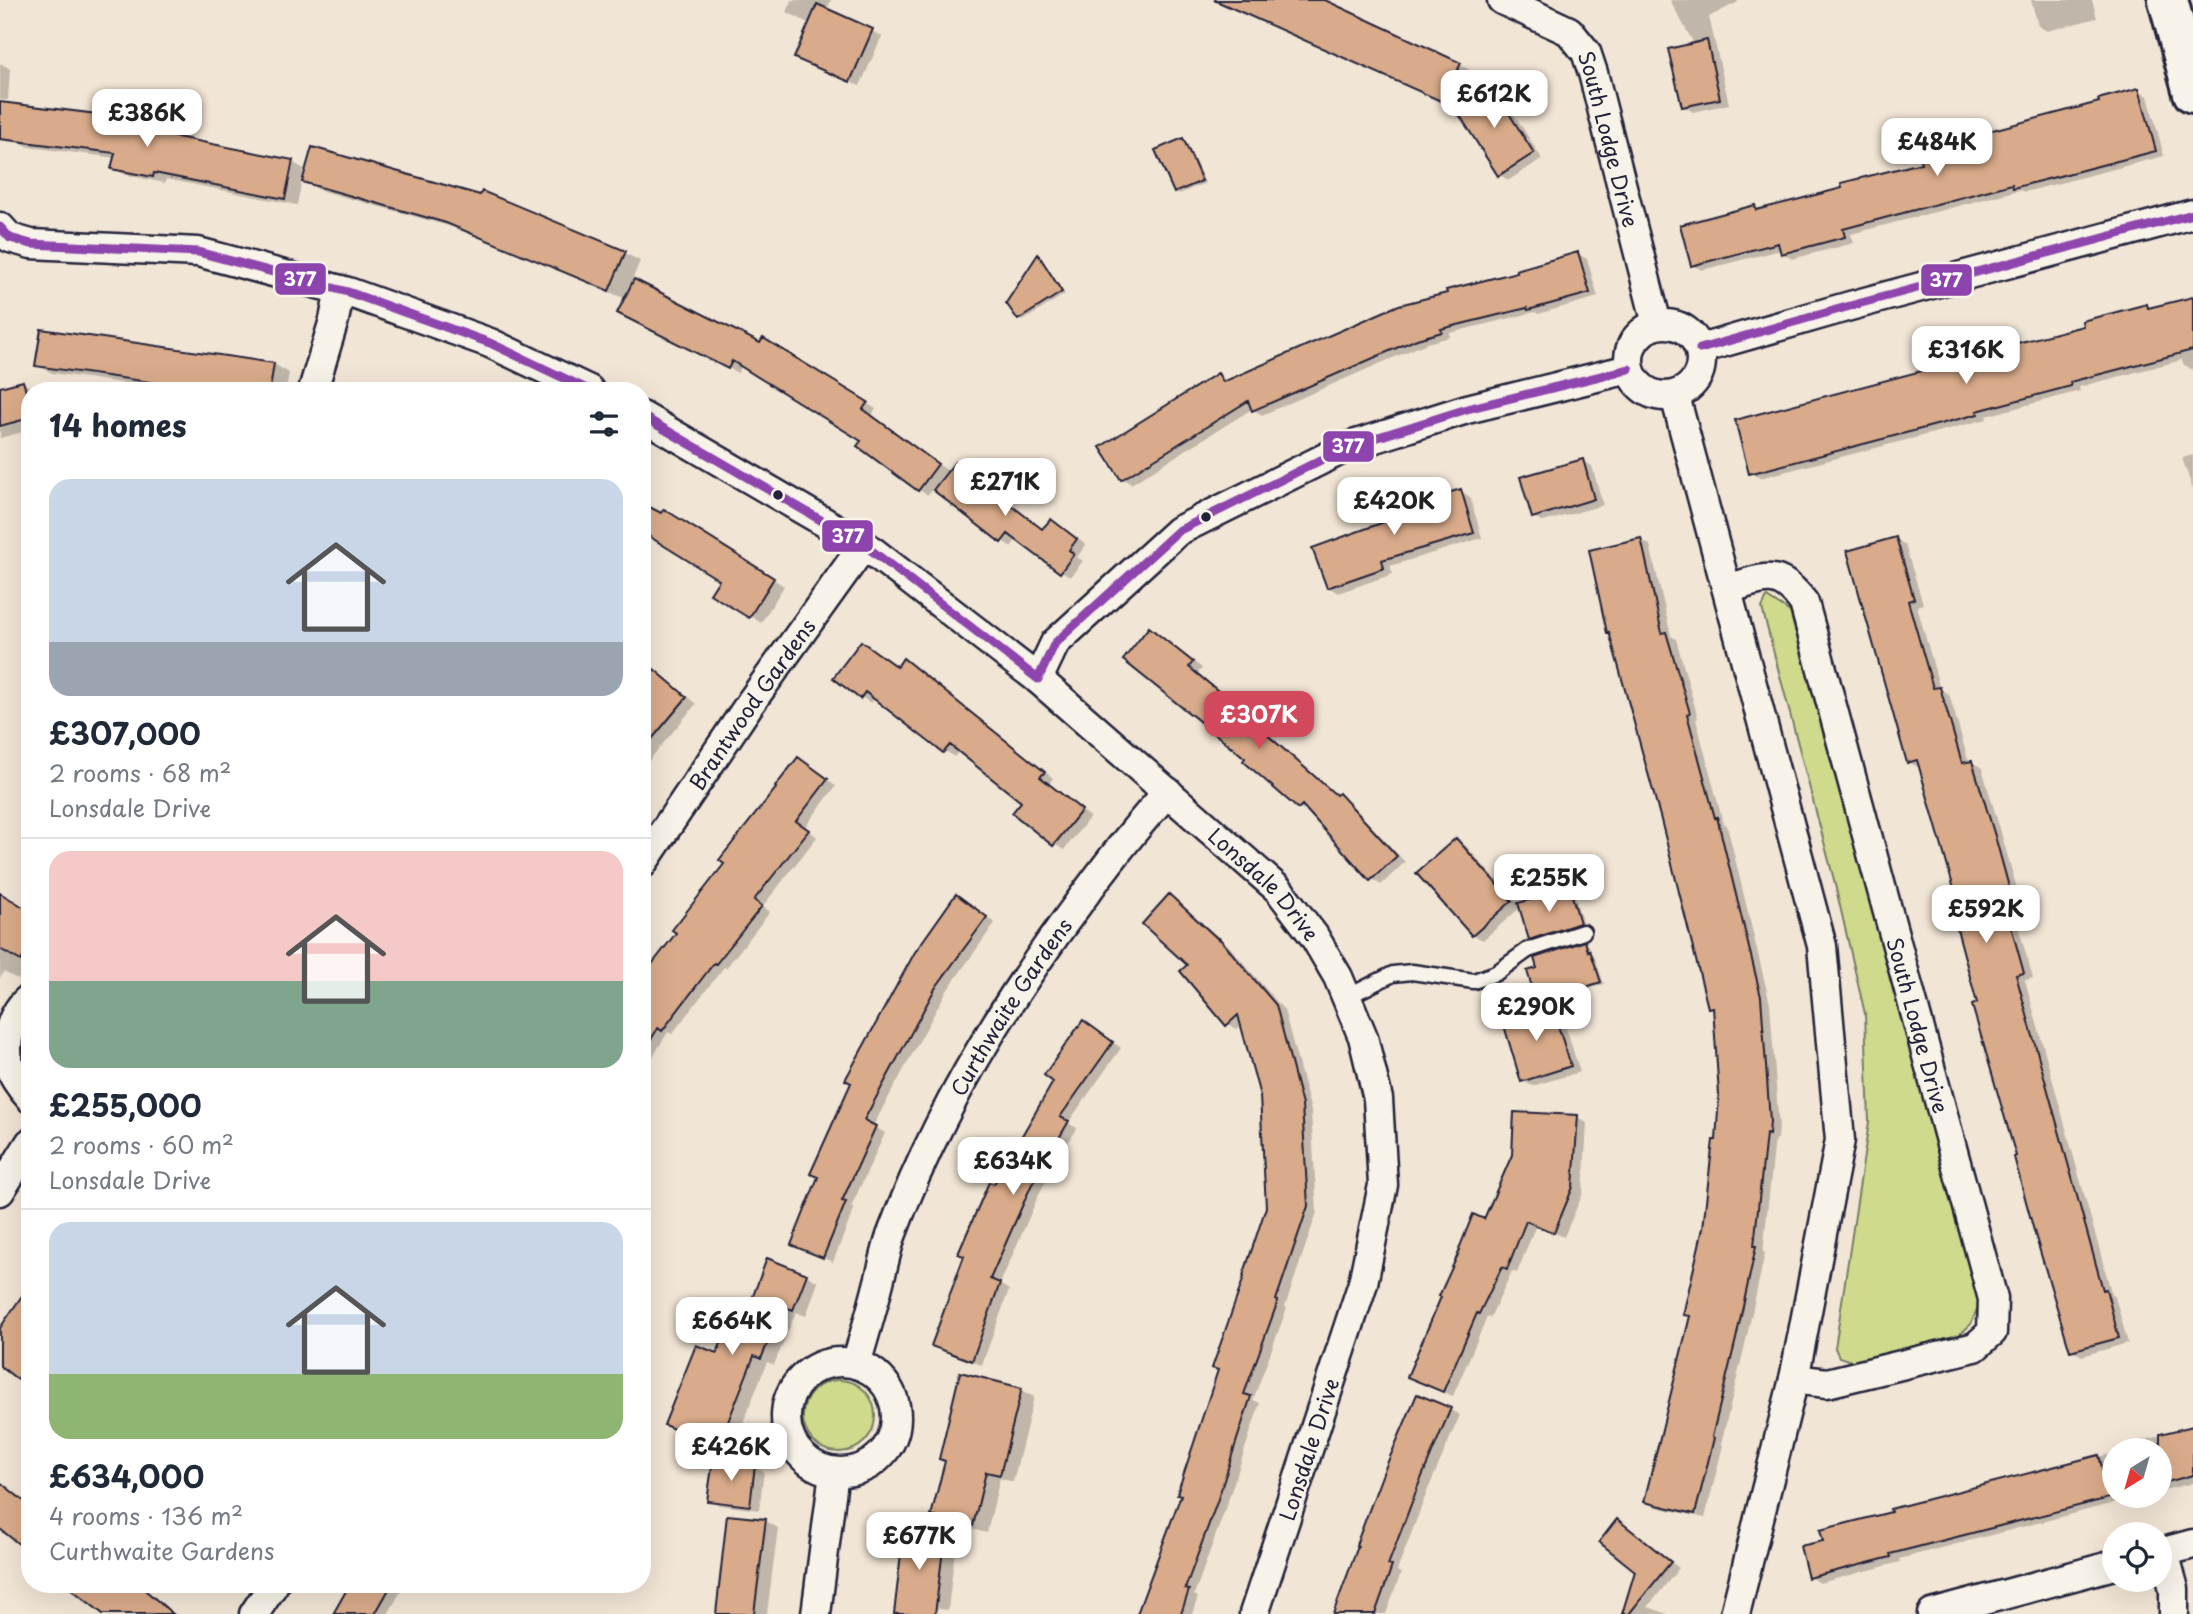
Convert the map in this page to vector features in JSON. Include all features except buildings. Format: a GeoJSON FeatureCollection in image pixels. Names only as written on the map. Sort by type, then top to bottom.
{"type":"FeatureCollection","features":[{"type":"Feature","properties":{"kind":"street","name":"South Lodge Drive"},"geometry":{"type":"LineString","coordinates":[[1502,0],[1569,31],[1586,52],[1657,324]]}},
{"type":"Feature","properties":{"kind":"street"},"geometry":{"type":"LineString","coordinates":[[2168,0],[2193,93]]}},
{"type":"Feature","properties":{"kind":"street"},"geometry":{"type":"LineString","coordinates":[[1700,349],[2193,214]]}},
{"type":"Feature","properties":{"kind":"street"},"geometry":{"type":"LineString","coordinates":[[3,239],[31,244],[198,252],[340,290],[490,343],[572,382]]}},
{"type":"Feature","properties":{"kind":"street"},"geometry":{"type":"LineString","coordinates":[[315,382],[340,290]]}},
{"type":"Feature","properties":{"kind":"street"},"geometry":{"type":"LineString","coordinates":[[1669,323],[1684,329],[1694,337],[1700,349],[1702,362],[1698,376],[1690,387],[1675,396],[1662,397],[1647,392],[1635,382],[1629,369],[1629,352],[1635,339],[1657,324],[1669,323]]}},
{"type":"Feature","properties":{"kind":"street"},"geometry":{"type":"LineString","coordinates":[[1038,678],[1055,643],[1178,531],[1347,447],[1467,409],[1629,369]]}},
{"type":"Feature","properties":{"kind":"street"},"geometry":{"type":"LineString","coordinates":[[1675,396],[1822,946],[1840,1140],[1794,1379],[1735,1614]]}},
{"type":"Feature","properties":{"kind":"street","name":"Lonsdale Drive"},"geometry":{"type":"LineString","coordinates":[[651,421],[863,545],[1038,678],[1279,890],[1314,936],[1338,977],[1363,1037],[1378,1099],[1383,1185],[1363,1283],[1254,1614]]}},
{"type":"Feature","properties":{"kind":"street","name":"Brantwood Gardens"},"geometry":{"type":"LineString","coordinates":[[651,851],[751,702],[863,545]]}},
{"type":"Feature","properties":{"kind":"street","name":"South Lodge Drive"},"geometry":{"type":"LineString","coordinates":[[1727,589],[1768,578],[1782,580],[1793,588],[1804,603],[1993,1299],[1992,1332],[1975,1348],[1827,1383],[1794,1379]]}},
{"type":"Feature","properties":{"kind":"street","name":"Curthwaite Gardens"},"geometry":{"type":"LineString","coordinates":[[856,1364],[891,1238],[958,1086],[1016,991],[1050,943],[1110,862],[1168,792]]}},
{"type":"Feature","properties":{"kind":"street"},"geometry":{"type":"LineString","coordinates":[[21,1007],[13,1020],[7,1041],[9,1063],[21,1088]]}},
{"type":"Feature","properties":{"kind":"street"},"geometry":{"type":"LineString","coordinates":[[0,1191],[21,1157]]}},
{"type":"Feature","properties":{"kind":"street"},"geometry":{"type":"LineString","coordinates":[[824,1364],[856,1364],[884,1381],[896,1412],[895,1429],[890,1444],[880,1457],[866,1467],[850,1472],[834,1472],[818,1467],[804,1458],[793,1446],[785,1414],[797,1383],[809,1372],[824,1364]]}},
{"type":"Feature","properties":{"kind":"street"},"geometry":{"type":"LineString","coordinates":[[816,1614],[834,1472]]}},
{"type":"Feature","properties":{"kind":"street"},"geometry":{"type":"LineString","coordinates":[[2172,1549],[2193,1544]]}},
{"type":"Feature","properties":{"kind":"street"},"geometry":{"type":"LineString","coordinates":[[1932,1614],[2102,1568]]}},
{"type":"Feature","properties":{"kind":"street"},"geometry":{"type":"LineString","coordinates":[[2172,1583],[2174,1614]]}},
{"type":"Feature","properties":{"kind":"street"},"geometry":{"type":"LineString","coordinates":[[254,1614],[268,1593]]}},
{"type":"Feature","properties":{"kind":"lane"},"geometry":{"type":"LineString","coordinates":[[1347,998],[1393,974],[1412,972],[1474,981],[1496,973],[1528,950],[1583,932]]}},
{"type":"Feature","properties":{"kind":"green space"},"geometry":{"type":"Polygon","coordinates":[[[1767,597],[1790,612],[1980,1301],[1971,1324],[1955,1339],[1857,1363],[1839,1357],[1835,1348],[1869,1122],[1865,1014],[1833,876],[1762,608],[1767,597]]]}},
{"type":"Feature","properties":{"kind":"green space"},"geometry":{"type":"Polygon","coordinates":[[[839,1380],[859,1386],[869,1396],[875,1416],[869,1436],[859,1446],[839,1452],[819,1446],[809,1436],[803,1416],[809,1396],[819,1386],[839,1380]]]}},
{"type":"Feature","properties":{"kind":"transit line","name":"377"},"geometry":{"type":"LineString","coordinates":[[1700,349],[2193,214]]}},
{"type":"Feature","properties":{"kind":"transit line","name":"377"},"geometry":{"type":"LineString","coordinates":[[0,227],[10,238],[31,244],[198,252],[348,292],[490,343],[572,382]]}},
{"type":"Feature","properties":{"kind":"transit line","name":"377"},"geometry":{"type":"LineString","coordinates":[[1038,679],[1055,643],[1178,531],[1347,447],[1467,409],[1629,369]]}},
{"type":"Feature","properties":{"kind":"transit line","name":"377"},"geometry":{"type":"LineString","coordinates":[[651,421],[867,547],[1038,679]]}}]}
